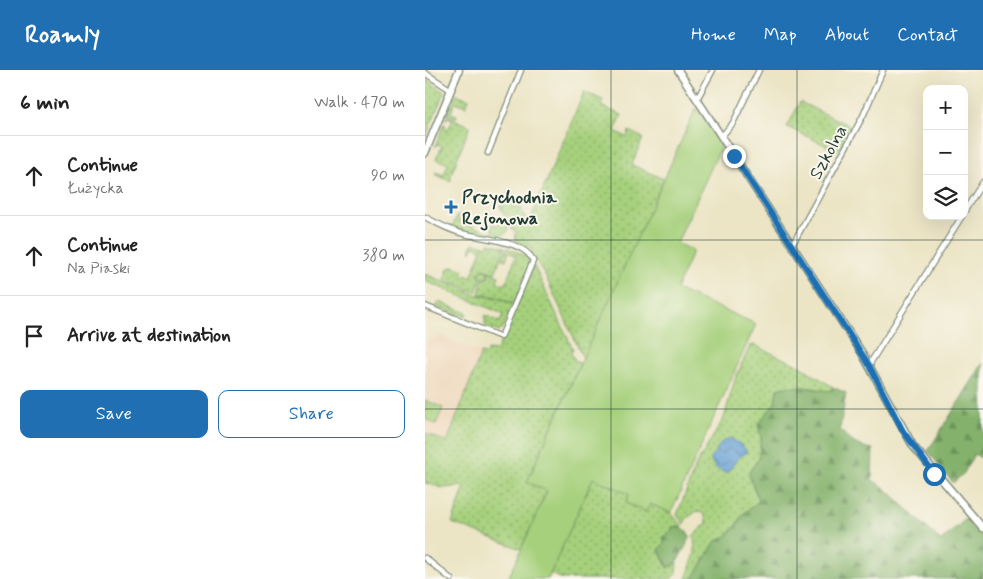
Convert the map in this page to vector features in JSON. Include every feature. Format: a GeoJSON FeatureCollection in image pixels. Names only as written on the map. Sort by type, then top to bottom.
{"type":"FeatureCollection","features":[{"type":"Feature","properties":{"kind":"street"},"geometry":{"type":"LineString","coordinates":[[425,154],[459,70]]}},
{"type":"Feature","properties":{"kind":"street"},"geometry":{"type":"LineString","coordinates":[[487,153],[521,70]]}},
{"type":"Feature","properties":{"kind":"street"},"geometry":{"type":"LineString","coordinates":[[678,70],[869,365],[893,413],[922,460],[983,528]]}},
{"type":"Feature","properties":{"kind":"street"},"geometry":{"type":"LineString","coordinates":[[697,99],[713,70]]}},
{"type":"Feature","properties":{"kind":"street"},"geometry":{"type":"LineString","coordinates":[[721,136],[733,123],[759,70]]}},
{"type":"Feature","properties":{"kind":"street","name":"Szkolna"},"geometry":{"type":"LineString","coordinates":[[791,244],[795,240],[863,116],[883,70]]}},
{"type":"Feature","properties":{"kind":"street"},"geometry":{"type":"LineString","coordinates":[[425,73],[451,90]]}},
{"type":"Feature","properties":{"kind":"street"},"geometry":{"type":"LineString","coordinates":[[968,206],[983,182]]}},
{"type":"Feature","properties":{"kind":"street"},"geometry":{"type":"LineString","coordinates":[[425,217],[465,234],[501,241],[528,253],[533,261],[501,337],[425,306]]}},
{"type":"Feature","properties":{"kind":"street"},"geometry":{"type":"LineString","coordinates":[[869,365],[960,220]]}},
{"type":"Feature","properties":{"kind":"street"},"geometry":{"type":"LineString","coordinates":[[425,558],[451,579]]}},
{"type":"Feature","properties":{"kind":"shaded area"},"geometry":{"type":"Polygon","coordinates":[[[441,336],[483,354],[447,442],[425,433],[425,342],[441,336]]]}},
{"type":"Feature","properties":{"kind":"green space"},"geometry":{"type":"Polygon","coordinates":[[[425,78],[444,92],[425,139],[425,78]]]}},
{"type":"Feature","properties":{"kind":"green space"},"geometry":{"type":"Polygon","coordinates":[[[584,92],[603,100],[601,106],[622,115],[615,131],[627,137],[629,131],[643,138],[632,165],[664,179],[584,360],[545,275],[531,253],[532,249],[516,241],[515,230],[511,229],[500,206],[510,190],[529,223],[584,92]]]}},
{"type":"Feature","properties":{"kind":"green space"},"geometry":{"type":"Polygon","coordinates":[[[456,94],[469,99],[466,106],[455,102],[451,113],[457,115],[456,118],[447,114],[456,94]]]}},
{"type":"Feature","properties":{"kind":"green space"},"geometry":{"type":"Polygon","coordinates":[[[800,102],[852,127],[838,151],[787,127],[800,102]]]}},
{"type":"Feature","properties":{"kind":"green space"},"geometry":{"type":"Polygon","coordinates":[[[696,108],[721,146],[677,243],[693,251],[676,289],[756,324],[671,513],[650,504],[646,512],[626,503],[629,494],[593,478],[548,579],[508,579],[547,491],[527,482],[696,108]]]}},
{"type":"Feature","properties":{"kind":"green space"},"geometry":{"type":"Polygon","coordinates":[[[447,116],[470,126],[450,178],[452,179],[449,181],[435,174],[436,172],[444,175],[448,164],[436,159],[442,146],[437,144],[435,147],[444,123],[447,131],[453,120],[448,117],[445,120],[447,116]]]}},
{"type":"Feature","properties":{"kind":"green space"},"geometry":{"type":"Polygon","coordinates":[[[460,215],[458,220],[493,234],[494,231],[488,226],[493,224],[498,226],[502,217],[507,222],[508,231],[503,235],[489,237],[452,227],[457,216],[460,215]]]}},
{"type":"Feature","properties":{"kind":"green space"},"geometry":{"type":"Polygon","coordinates":[[[473,243],[486,246],[490,243],[505,247],[495,273],[483,269],[480,272],[484,270],[499,276],[497,282],[505,285],[516,256],[509,252],[506,260],[502,259],[507,248],[525,255],[531,262],[514,304],[497,297],[479,294],[482,280],[487,278],[481,278],[476,292],[445,280],[448,268],[454,266],[464,270],[462,274],[471,277],[482,250],[474,246],[471,252],[473,243]]]}},
{"type":"Feature","properties":{"kind":"green space"},"geometry":{"type":"Polygon","coordinates":[[[534,266],[573,349],[571,353],[576,362],[580,363],[527,482],[547,491],[521,549],[452,523],[465,486],[443,488],[425,483],[425,433],[447,442],[481,353],[486,354],[488,350],[495,351],[498,348],[534,266]]]}},
{"type":"Feature","properties":{"kind":"green space"},"geometry":{"type":"Polygon","coordinates":[[[425,274],[477,295],[497,298],[513,305],[503,328],[499,332],[485,326],[485,315],[500,322],[503,314],[425,281],[425,274]]]}},
{"type":"Feature","properties":{"kind":"green space"},"geometry":{"type":"Polygon","coordinates":[[[439,302],[467,313],[465,317],[436,307],[439,302]]]}},
{"type":"Feature","properties":{"kind":"green space"},"geometry":{"type":"Polygon","coordinates":[[[754,345],[802,367],[833,387],[829,391],[801,386],[777,389],[775,403],[759,428],[761,437],[759,458],[750,470],[749,477],[759,501],[741,517],[735,528],[725,537],[715,542],[693,579],[686,579],[695,553],[694,535],[707,523],[704,514],[697,511],[686,519],[684,525],[677,515],[696,465],[724,418],[735,379],[750,346],[754,345]]]}},
{"type":"Feature","properties":{"kind":"green space"},"geometry":{"type":"Polygon","coordinates":[[[983,363],[983,459],[974,454],[964,473],[953,483],[928,451],[983,363]]]}},
{"type":"Feature","properties":{"kind":"green space"},"geometry":{"type":"Polygon","coordinates":[[[790,386],[829,391],[833,387],[846,393],[840,429],[855,443],[873,449],[872,480],[885,488],[941,541],[968,517],[983,533],[983,579],[693,579],[715,542],[725,537],[735,528],[744,513],[759,501],[749,473],[759,458],[761,437],[758,424],[775,403],[777,389],[790,386]]]}},
{"type":"Feature","properties":{"kind":"green space"},"geometry":{"type":"Polygon","coordinates":[[[425,400],[443,408],[436,424],[425,419],[425,400]]]}},
{"type":"Feature","properties":{"kind":"green space"},"geometry":{"type":"Polygon","coordinates":[[[593,478],[629,494],[626,503],[645,512],[650,504],[671,513],[683,527],[671,532],[659,551],[666,565],[674,566],[677,562],[676,575],[671,579],[562,579],[550,573],[593,478]]]}},
{"type":"Feature","properties":{"kind":"green space"},"geometry":{"type":"Polygon","coordinates":[[[678,526],[687,531],[690,538],[677,562],[668,568],[659,550],[664,543],[664,536],[671,532],[672,527],[678,526]]]}},
{"type":"Feature","properties":{"kind":"water"},"geometry":{"type":"Polygon","coordinates":[[[730,438],[743,446],[747,452],[737,459],[725,473],[716,468],[710,459],[722,442],[730,438]]]}},
{"type":"Feature","properties":{"kind":"place","name":"Przychodnia Rejonowa"},"geometry":{"type":"Point","coordinates":[451,207]}},
{"type":"Feature","properties":{"kind":"route"},"geometry":{"type":"LineString","coordinates":[[734,156],[869,365],[903,431],[922,460],[934,474]]}}]}
